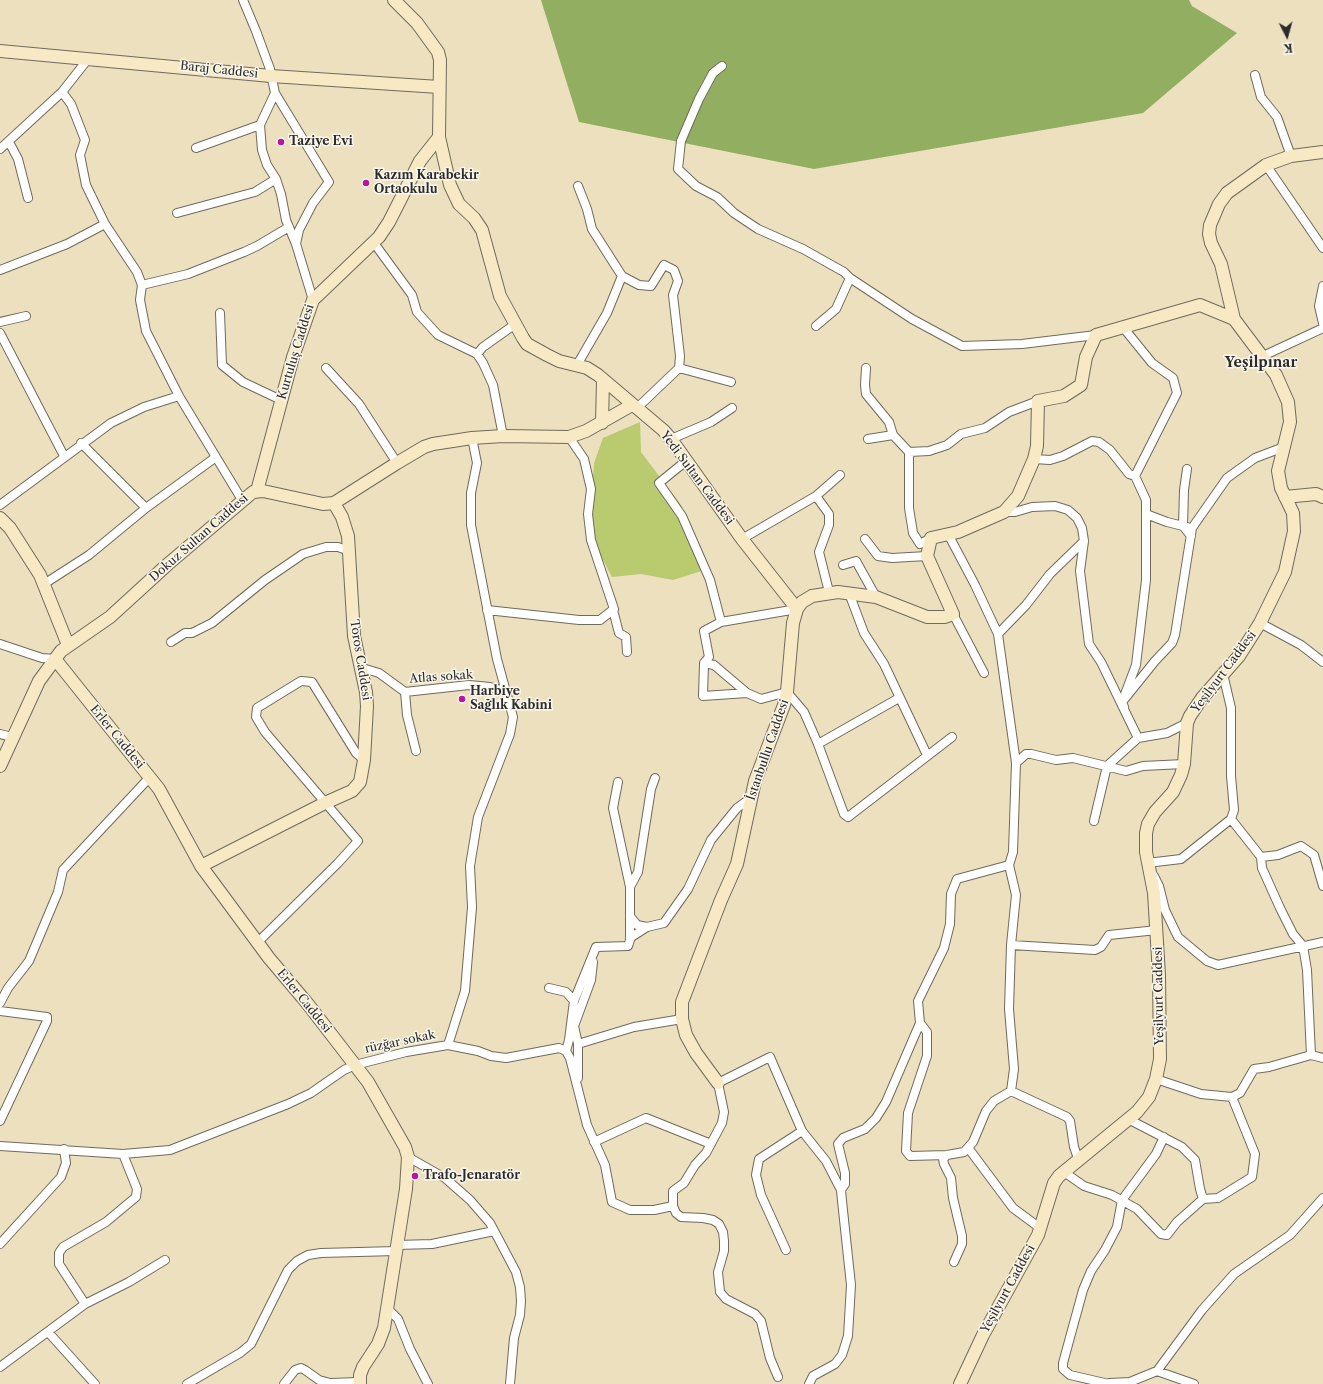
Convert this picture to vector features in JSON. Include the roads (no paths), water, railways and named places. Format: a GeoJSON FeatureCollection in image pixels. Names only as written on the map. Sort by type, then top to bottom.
{"type":"FeatureCollection","features":[{"type":"Feature","properties":{"kind":"street"},"geometry":{"type":"LineString","coordinates":[[243,0],[256,31],[275,93],[329,182],[313,203],[299,230],[296,244]]}},
{"type":"Feature","properties":{"kind":"street","name":"Yedi Sultan Caddesi"},"geometry":{"type":"LineString","coordinates":[[394,0],[417,23],[438,52],[439,137],[444,164],[452,190],[459,204],[474,218],[482,230],[496,284],[514,325],[527,344],[559,361],[587,368],[671,439],[742,539],[797,609]]}},
{"type":"Feature","properties":{"kind":"street","name":"Baraj Caddesi"},"geometry":{"type":"LineString","coordinates":[[0,51],[271,76],[439,87]]}},
{"type":"Feature","properties":{"kind":"street"},"geometry":{"type":"LineString","coordinates":[[0,149],[62,92],[88,59]]}},
{"type":"Feature","properties":{"kind":"street"},"geometry":{"type":"LineString","coordinates":[[722,66],[713,73],[689,120],[681,141],[678,169],[696,186],[717,197],[734,213],[758,229],[803,249],[844,272],[850,278],[912,319],[962,346],[1022,344],[1096,335],[1122,326],[1161,317],[1200,305],[1234,319]]}},
{"type":"Feature","properties":{"kind":"street"},"geometry":{"type":"LineString","coordinates":[[1255,75],[1261,97],[1277,117],[1291,156]]}},
{"type":"Feature","properties":{"kind":"street"},"geometry":{"type":"LineString","coordinates":[[62,92],[71,104],[85,140],[80,150],[86,185],[105,224],[137,272],[142,286],[140,300],[146,331],[179,396],[242,500]]}},
{"type":"Feature","properties":{"kind":"street"},"geometry":{"type":"LineString","coordinates":[[275,93],[260,125],[262,150],[267,165],[276,179],[282,194],[289,227],[296,244],[313,300]]}},
{"type":"Feature","properties":{"kind":"street"},"geometry":{"type":"LineString","coordinates":[[196,148],[260,125]]}},
{"type":"Feature","properties":{"kind":"street","name":"Kurtuluş Caddesi"},"geometry":{"type":"LineString","coordinates":[[258,491],[293,357],[313,300],[329,282],[374,242],[389,222],[420,161],[439,137]]}},
{"type":"Feature","properties":{"kind":"street"},"geometry":{"type":"LineString","coordinates":[[9,142],[18,160],[28,198]]}},
{"type":"Feature","properties":{"kind":"street","name":"Yeşilyurt Caddesi"},"geometry":{"type":"LineString","coordinates":[[960,1384],[983,1335],[1010,1288],[1040,1228],[1050,1190],[1059,1176],[1130,1120],[1149,1097],[1159,1070],[1160,1046],[1157,930],[1154,893],[1147,863],[1146,841],[1148,824],[1177,785],[1184,764],[1187,723],[1199,702],[1239,656],[1260,623],[1284,572],[1293,539],[1293,513],[1281,488],[1278,471],[1290,422],[1288,402],[1276,375],[1234,319],[1221,264],[1211,243],[1209,234],[1210,225],[1218,204],[1227,193],[1266,165],[1291,156],[1323,152]]}},
{"type":"Feature","properties":{"kind":"street"},"geometry":{"type":"LineString","coordinates":[[1266,165],[1323,248]]}},
{"type":"Feature","properties":{"kind":"street"},"geometry":{"type":"LineString","coordinates":[[177,213],[255,192],[276,179]]}},
{"type":"Feature","properties":{"kind":"street"},"geometry":{"type":"LineString","coordinates":[[334,503],[397,462],[424,447],[433,444],[472,438],[503,436],[569,438],[586,432],[602,422],[634,407],[679,368],[680,356],[673,295],[678,281],[674,270],[664,265],[650,286],[639,285],[622,276],[592,229],[587,209],[578,186]]}},
{"type":"Feature","properties":{"kind":"street"},"geometry":{"type":"LineString","coordinates":[[0,270],[67,244],[105,224]]}},
{"type":"Feature","properties":{"kind":"street"},"geometry":{"type":"LineString","coordinates":[[142,286],[188,274],[244,252],[289,227]]}},
{"type":"Feature","properties":{"kind":"street"},"geometry":{"type":"LineString","coordinates":[[374,242],[412,295],[417,312],[438,335],[477,354],[483,363],[493,385],[503,436]]}},
{"type":"Feature","properties":{"kind":"street"},"geometry":{"type":"LineString","coordinates":[[577,365],[608,313],[622,276]]}},
{"type":"Feature","properties":{"kind":"street"},"geometry":{"type":"LineString","coordinates":[[816,326],[836,309],[850,278]]}},
{"type":"Feature","properties":{"kind":"street"},"geometry":{"type":"LineString","coordinates":[[1323,286],[1319,306],[1323,323]]}},
{"type":"Feature","properties":{"kind":"street"},"geometry":{"type":"LineString","coordinates":[[220,313],[222,365],[243,382],[281,400]]}},
{"type":"Feature","properties":{"kind":"street"},"geometry":{"type":"LineString","coordinates":[[0,322],[26,316]]}},
{"type":"Feature","properties":{"kind":"street"},"geometry":{"type":"LineString","coordinates":[[477,354],[483,347],[514,325]]}},
{"type":"Feature","properties":{"kind":"street"},"geometry":{"type":"LineString","coordinates":[[1122,326],[1152,363],[1173,378],[1177,393],[1135,476]]}},
{"type":"Feature","properties":{"kind":"street"},"geometry":{"type":"LineString","coordinates":[[1263,356],[1323,328]]}},
{"type":"Feature","properties":{"kind":"street"},"geometry":{"type":"LineString","coordinates":[[0,333],[64,456]]}},
{"type":"Feature","properties":{"kind":"street"},"geometry":{"type":"LineString","coordinates":[[909,452],[929,451],[947,445],[961,434],[985,428],[1009,412],[1038,401],[1064,396],[1081,385],[1086,357],[1096,335]]}},
{"type":"Feature","properties":{"kind":"street"},"geometry":{"type":"LineString","coordinates":[[326,368],[359,404],[397,462]]}},
{"type":"Feature","properties":{"kind":"street"},"geometry":{"type":"LineString","coordinates":[[679,368],[731,382]]}},
{"type":"Feature","properties":{"kind":"street"},"geometry":{"type":"LineString","coordinates":[[866,368],[866,394],[889,422],[892,435],[909,452],[909,508],[913,533],[920,544],[931,538],[982,523],[1004,512],[1055,506],[1068,510],[1077,518],[1082,528],[1084,541],[1080,570],[1089,644],[1101,662],[1138,738]]}},
{"type":"Feature","properties":{"kind":"street"},"geometry":{"type":"LineString","coordinates":[[602,422],[603,380]]}},
{"type":"Feature","properties":{"kind":"street"},"geometry":{"type":"LineString","coordinates":[[0,505],[64,456],[111,423],[144,407],[179,396]]}},
{"type":"Feature","properties":{"kind":"street"},"geometry":{"type":"LineString","coordinates":[[1004,512],[1018,496],[1034,459],[1037,446],[1038,401]]}},
{"type":"Feature","properties":{"kind":"street"},"geometry":{"type":"LineString","coordinates":[[671,439],[711,422],[732,408]]}},
{"type":"Feature","properties":{"kind":"street"},"geometry":{"type":"LineString","coordinates":[[868,439],[892,435]]}},
{"type":"Feature","properties":{"kind":"street"},"geometry":{"type":"LineString","coordinates":[[448,1045],[465,991],[472,907],[470,866],[478,817],[510,734],[513,717],[505,691],[487,610],[471,525],[470,493],[477,463],[472,438]]}},
{"type":"Feature","properties":{"kind":"street"},"geometry":{"type":"LineString","coordinates":[[569,438],[584,459],[591,488],[588,514],[590,540],[614,609],[619,633],[626,637],[627,652]]}},
{"type":"Feature","properties":{"kind":"street"},"geometry":{"type":"LineString","coordinates":[[1034,459],[1050,460],[1062,456],[1092,441],[1099,442],[1110,450],[1129,474],[1135,476],[1146,500],[1146,580],[1136,657],[1122,702],[1126,713]]}},
{"type":"Feature","properties":{"kind":"street"},"geometry":{"type":"LineString","coordinates":[[82,443],[146,508]]}},
{"type":"Feature","properties":{"kind":"street"},"geometry":{"type":"LineString","coordinates":[[1122,702],[1155,661],[1172,643],[1175,635],[1192,532],[1227,478],[1255,458],[1284,447]]}},
{"type":"Feature","properties":{"kind":"street"},"geometry":{"type":"LineString","coordinates":[[44,584],[89,555],[146,508],[216,457]]}},
{"type":"Feature","properties":{"kind":"street"},"geometry":{"type":"LineString","coordinates":[[686,461],[659,483],[682,516],[710,580],[721,622]]}},
{"type":"Feature","properties":{"kind":"street"},"geometry":{"type":"LineString","coordinates":[[1183,526],[1186,469]]}},
{"type":"Feature","properties":{"kind":"street"},"geometry":{"type":"LineString","coordinates":[[742,539],[816,496],[840,475]]}},
{"type":"Feature","properties":{"kind":"street","name":"Dokuz Sultan Caddesi"},"geometry":{"type":"LineString","coordinates":[[0,766],[12,737],[40,681],[55,659],[68,645],[110,617],[242,500],[258,491],[323,504],[334,503]]}},
{"type":"Feature","properties":{"kind":"street"},"geometry":{"type":"LineString","coordinates":[[1285,497],[1316,494],[1323,497]]}},
{"type":"Feature","properties":{"kind":"street"},"geometry":{"type":"LineString","coordinates":[[816,496],[829,514],[829,525],[819,552],[830,592]]}},
{"type":"Feature","properties":{"kind":"street","name":"Toros Caddesi"},"geometry":{"type":"LineString","coordinates":[[201,866],[325,803],[352,791],[362,776],[367,706],[362,668],[354,636],[350,552],[346,528],[334,503]]}},
{"type":"Feature","properties":{"kind":"street"},"geometry":{"type":"LineString","coordinates":[[1146,514],[1183,526],[1192,532]]}},
{"type":"Feature","properties":{"kind":"street"},"geometry":{"type":"LineString","coordinates":[[0,518],[10,528],[44,584],[68,645]]}},
{"type":"Feature","properties":{"kind":"street"},"geometry":{"type":"LineString","coordinates":[[920,1023],[926,1032],[927,1056],[908,1113],[906,1151],[910,1156],[947,1155],[964,1152],[969,1149],[986,1111],[994,1101],[1010,1091],[1014,1069],[1009,1009],[1011,945],[1016,895],[1009,865],[1014,852],[1016,763],[998,634],[948,534]]}},
{"type":"Feature","properties":{"kind":"street"},"geometry":{"type":"LineString","coordinates":[[931,538],[927,556],[953,614],[984,673]]}},
{"type":"Feature","properties":{"kind":"street"},"geometry":{"type":"LineString","coordinates":[[865,539],[878,556],[892,558],[927,556]]}},
{"type":"Feature","properties":{"kind":"street"},"geometry":{"type":"LineString","coordinates":[[998,634],[1026,605],[1050,574],[1084,541]]}},
{"type":"Feature","properties":{"kind":"street"},"geometry":{"type":"LineString","coordinates":[[171,642],[185,633],[192,633],[212,623],[265,580],[303,554],[326,547],[338,547],[350,552]]}},
{"type":"Feature","properties":{"kind":"street"},"geometry":{"type":"LineString","coordinates":[[843,565],[856,561],[876,597]]}},
{"type":"Feature","properties":{"kind":"street"},"geometry":{"type":"LineString","coordinates":[[747,693],[703,696],[704,663],[709,657],[704,631],[721,622],[797,609],[806,599],[830,592],[876,597],[927,617],[945,617],[953,614]]}},
{"type":"Feature","properties":{"kind":"street"},"geometry":{"type":"LineString","coordinates":[[849,593],[864,633],[884,664],[927,754]]}},
{"type":"Feature","properties":{"kind":"street","name":"İstanbullu Caddesi"},"geometry":{"type":"LineString","coordinates":[[718,1083],[690,1044],[682,1019],[682,1002],[686,988],[721,900],[737,864],[751,798],[760,768],[777,726],[787,692],[791,641],[797,609]]}},
{"type":"Feature","properties":{"kind":"street"},"geometry":{"type":"LineString","coordinates":[[487,610],[579,620],[600,620],[613,610]]}},
{"type":"Feature","properties":{"kind":"street"},"geometry":{"type":"LineString","coordinates":[[1260,623],[1301,645],[1323,662]]}},
{"type":"Feature","properties":{"kind":"street"},"geometry":{"type":"LineString","coordinates":[[0,644],[42,658],[55,659]]}},
{"type":"Feature","properties":{"kind":"street","name":"Erler Caddesi"},"geometry":{"type":"LineString","coordinates":[[55,659],[164,796],[201,866],[257,943],[355,1064],[376,1093],[398,1133],[408,1157],[404,1197],[381,1338],[363,1367],[360,1383]]}},
{"type":"Feature","properties":{"kind":"street"},"geometry":{"type":"LineString","coordinates":[[704,663],[714,665],[747,693],[761,699],[787,692],[804,712],[818,744],[844,814],[848,817],[927,754],[952,737]]}},
{"type":"Feature","properties":{"kind":"street","name":"Atlas sokak"},"geometry":{"type":"LineString","coordinates":[[362,668],[379,673],[405,692],[469,685],[490,687],[505,691]]}},
{"type":"Feature","properties":{"kind":"street"},"geometry":{"type":"LineString","coordinates":[[1223,674],[1230,708],[1231,776],[1234,810],[1232,818],[1181,858],[1147,863],[1159,886],[1165,910],[1178,937],[1207,961],[1218,965],[1323,942]]}},
{"type":"Feature","properties":{"kind":"street"},"geometry":{"type":"LineString","coordinates":[[257,943],[357,844],[358,841],[265,732],[256,717],[257,708],[280,692],[301,682],[312,682],[356,753],[364,760]]}},
{"type":"Feature","properties":{"kind":"street"},"geometry":{"type":"LineString","coordinates":[[405,692],[407,715],[416,751]]}},
{"type":"Feature","properties":{"kind":"street"},"geometry":{"type":"LineString","coordinates":[[818,744],[899,698]]}},
{"type":"Feature","properties":{"kind":"street"},"geometry":{"type":"LineString","coordinates":[[1094,821],[1108,766],[1138,738],[1168,733],[1187,723]]}},
{"type":"Feature","properties":{"kind":"street"},"geometry":{"type":"LineString","coordinates":[[0,734],[12,737]]}},
{"type":"Feature","properties":{"kind":"street"},"geometry":{"type":"LineString","coordinates":[[1016,763],[1026,754],[1031,754],[1056,760],[1073,758],[1126,771],[1143,766],[1184,764]]}},
{"type":"Feature","properties":{"kind":"street"},"geometry":{"type":"LineString","coordinates":[[0,1003],[8,988],[29,961],[58,892],[63,870],[150,777]]}},
{"type":"Feature","properties":{"kind":"street"},"geometry":{"type":"LineString","coordinates":[[630,887],[638,872],[651,789],[655,778]]}},
{"type":"Feature","properties":{"kind":"street"},"geometry":{"type":"LineString","coordinates":[[618,782],[613,808],[630,887],[630,938],[628,946],[596,946],[574,1001],[566,1051],[570,1058],[587,1125],[605,1165],[612,1202],[630,1210],[654,1210],[673,1206]]}},
{"type":"Feature","properties":{"kind":"street"},"geometry":{"type":"LineString","coordinates":[[630,916],[637,925],[647,927],[664,924],[688,889],[711,840],[737,808],[751,798]]}},
{"type":"Feature","properties":{"kind":"street"},"geometry":{"type":"LineString","coordinates":[[1232,818],[1261,857],[1262,868],[1280,908],[1293,934],[1304,946],[1308,984],[1311,1055]]}},
{"type":"Feature","properties":{"kind":"street"},"geometry":{"type":"LineString","coordinates":[[1261,857],[1278,854],[1301,846],[1314,855],[1323,886]]}},
{"type":"Feature","properties":{"kind":"street"},"geometry":{"type":"LineString","coordinates":[[840,1190],[845,1184],[845,1173],[838,1144],[843,1138],[865,1129],[876,1118],[886,1102],[920,1023],[918,1001],[944,948],[950,924],[951,894],[957,879],[1009,865]]}},
{"type":"Feature","properties":{"kind":"street"},"geometry":{"type":"LineString","coordinates":[[630,938],[647,927]]}},
{"type":"Feature","properties":{"kind":"street"},"geometry":{"type":"LineString","coordinates":[[1011,945],[1095,950],[1101,947],[1109,935],[1157,930]]}},
{"type":"Feature","properties":{"kind":"street"},"geometry":{"type":"LineString","coordinates":[[578,1092],[578,1044],[574,1026],[591,980],[593,955]]}},
{"type":"Feature","properties":{"kind":"street"},"geometry":{"type":"LineString","coordinates":[[549,988],[566,992],[574,1001]]}},
{"type":"Feature","properties":{"kind":"street"},"geometry":{"type":"LineString","coordinates":[[0,1011],[47,1018],[47,1021],[0,1121]]}},
{"type":"Feature","properties":{"kind":"street"},"geometry":{"type":"LineString","coordinates":[[578,1044],[634,1027],[682,1019]]}},
{"type":"Feature","properties":{"kind":"street","name":"rüzğar sokak"},"geometry":{"type":"LineString","coordinates":[[0,1146],[123,1154],[170,1150],[236,1125],[311,1093],[355,1064],[406,1052],[448,1045],[478,1051],[491,1056],[506,1058],[559,1048],[566,1051]]}},
{"type":"Feature","properties":{"kind":"street"},"geometry":{"type":"LineString","coordinates":[[1156,1080],[1201,1094],[1232,1097],[1240,1093],[1254,1068],[1269,1066],[1311,1055],[1323,1058]]}},
{"type":"Feature","properties":{"kind":"street"},"geometry":{"type":"LineString","coordinates":[[778,1377],[770,1358],[762,1321],[755,1314],[726,1299],[720,1292],[718,1272],[724,1251],[724,1241],[723,1232],[719,1224],[713,1220],[681,1217],[676,1213],[673,1206],[673,1191],[684,1183],[712,1144],[722,1124],[724,1112],[718,1083],[770,1057],[802,1131],[826,1161],[840,1190],[851,1285],[848,1336],[842,1355],[835,1364],[813,1376],[809,1384]]}},
{"type":"Feature","properties":{"kind":"street"},"geometry":{"type":"LineString","coordinates":[[1010,1091],[1067,1116],[1070,1121],[1074,1148],[1079,1161]]}},
{"type":"Feature","properties":{"kind":"street"},"geometry":{"type":"LineString","coordinates":[[1064,1172],[1084,1186],[1122,1200],[1137,1209],[1161,1234],[1167,1235],[1178,1222],[1203,1199],[1218,1198],[1252,1177],[1255,1154],[1232,1097]]}},
{"type":"Feature","properties":{"kind":"street"},"geometry":{"type":"LineString","coordinates":[[594,1142],[646,1118],[712,1144]]}},
{"type":"Feature","properties":{"kind":"street"},"geometry":{"type":"LineString","coordinates":[[1130,1120],[1182,1147],[1195,1160],[1203,1199]]}},
{"type":"Feature","properties":{"kind":"street"},"geometry":{"type":"LineString","coordinates":[[786,1250],[761,1195],[756,1175],[759,1159],[802,1131]]}},
{"type":"Feature","properties":{"kind":"street"},"geometry":{"type":"LineString","coordinates":[[1164,1137],[1156,1154],[1122,1200],[1117,1227],[1094,1267],[1083,1290],[1062,1363],[1063,1369],[1070,1375],[1109,1384],[1130,1382],[1157,1371],[1202,1310],[1234,1274],[1290,1235],[1323,1198]]}},
{"type":"Feature","properties":{"kind":"street"},"geometry":{"type":"LineString","coordinates":[[0,1244],[61,1177],[66,1163],[64,1149]]}},
{"type":"Feature","properties":{"kind":"street"},"geometry":{"type":"LineString","coordinates":[[969,1149],[1014,1208],[1040,1228]]}},
{"type":"Feature","properties":{"kind":"street"},"geometry":{"type":"LineString","coordinates":[[85,1304],[59,1264],[59,1253],[63,1247],[106,1222],[136,1197],[137,1189],[123,1154]]}},
{"type":"Feature","properties":{"kind":"street"},"geometry":{"type":"LineString","coordinates":[[947,1155],[943,1159],[951,1178],[953,1198],[962,1236],[962,1244],[954,1262]]}},
{"type":"Feature","properties":{"kind":"street"},"geometry":{"type":"LineString","coordinates":[[408,1157],[445,1178],[485,1216],[516,1272],[520,1287],[520,1315],[514,1338],[510,1384]]}},
{"type":"Feature","properties":{"kind":"street"},"geometry":{"type":"LineString","coordinates":[[187,1384],[240,1353],[251,1344],[288,1270],[297,1260],[308,1255],[432,1244],[494,1231]]}},
{"type":"Feature","properties":{"kind":"street"},"geometry":{"type":"LineString","coordinates":[[0,1367],[85,1304],[129,1282],[165,1260]]}},
{"type":"Feature","properties":{"kind":"street"},"geometry":{"type":"LineString","coordinates":[[387,1308],[398,1319],[410,1349],[428,1384]]}},
{"type":"Feature","properties":{"kind":"street"},"geometry":{"type":"LineString","coordinates":[[48,1332],[95,1384]]}},
{"type":"Feature","properties":{"kind":"street"},"geometry":{"type":"LineString","coordinates":[[967,1384],[968,1367]]}},
{"type":"Feature","properties":{"kind":"street"},"geometry":{"type":"LineString","coordinates":[[284,1384],[295,1370],[301,1368],[319,1380],[330,1383],[360,1383]]}},
{"type":"Feature","properties":{"kind":"street"},"geometry":{"type":"LineString","coordinates":[[1157,1371],[1194,1384]]}},
{"type":"Feature","properties":{"kind":"place","name":"Taziye Evi"},"geometry":{"type":"Point","coordinates":[281,142]}},
{"type":"Feature","properties":{"kind":"place","name":"Kazım Karabekir Ortaokulu"},"geometry":{"type":"Point","coordinates":[366,183]}},
{"type":"Feature","properties":{"kind":"place","name":"Harbiye Sağlık Kabini"},"geometry":{"type":"Point","coordinates":[462,699]}},
{"type":"Feature","properties":{"kind":"place","name":"Trafo-Jenaratör"},"geometry":{"type":"Point","coordinates":[415,1176]}},
{"type":"Feature","properties":{"kind":"district","name":"Yeşilpınar"},"geometry":{"type":"Point","coordinates":[1261,363]}}]}
